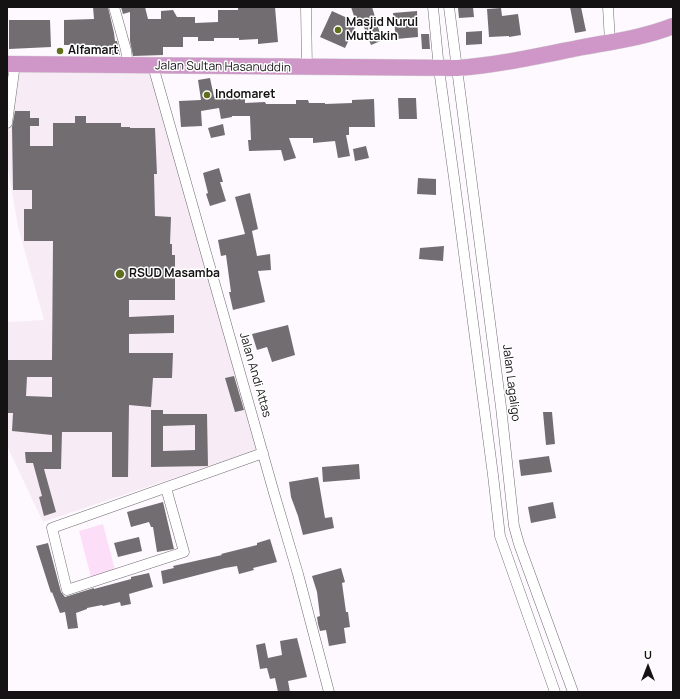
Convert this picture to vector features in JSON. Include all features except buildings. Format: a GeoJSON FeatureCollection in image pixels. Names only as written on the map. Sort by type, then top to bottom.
{"type":"FeatureCollection","features":[{"type":"Feature","properties":{"kind":"highway","name":"Jalan Sultan Hasanuddin"},"geometry":{"type":"LineString","coordinates":[[9,64],[307,68],[457,68],[486,66],[610,42],[662,31],[673,26]]}},
{"type":"Feature","properties":{"kind":"street"},"geometry":{"type":"LineString","coordinates":[[114,7],[126,50],[128,65]]}},
{"type":"Feature","properties":{"kind":"street"},"geometry":{"type":"LineString","coordinates":[[306,7],[307,68]]}},
{"type":"Feature","properties":{"kind":"street"},"geometry":{"type":"LineString","coordinates":[[433,7],[439,69],[460,216],[500,536],[555,692]]}},
{"type":"Feature","properties":{"kind":"street","name":"Jalan Lagaligo"},"geometry":{"type":"LineString","coordinates":[[449,7],[502,407],[514,526],[519,544],[573,692]]}},
{"type":"Feature","properties":{"kind":"street"},"geometry":{"type":"LineString","coordinates":[[608,7],[610,42]]}},
{"type":"Feature","properties":{"kind":"street"},"geometry":{"type":"LineString","coordinates":[[7,123],[9,64]]}},
{"type":"Feature","properties":{"kind":"street","name":"Jalan Andi Attas"},"geometry":{"type":"LineString","coordinates":[[153,66],[298,574],[329,692]]}},
{"type":"Feature","properties":{"kind":"street"},"geometry":{"type":"LineString","coordinates":[[166,488],[184,552],[67,590],[52,528],[263,453]]}},
{"type":"Feature","properties":{"kind":"shaded area","name":"RSUD Masamba"},"geometry":{"type":"Polygon","coordinates":[[[16,66],[151,67],[257,450],[43,522],[7,446],[7,322],[44,320],[18,227],[7,163],[7,129],[16,66]]]}},
{"type":"Feature","properties":{"kind":"shaded area"},"geometry":{"type":"Polygon","coordinates":[[[103,524],[115,570],[91,577],[79,531],[103,524]]]}},
{"type":"Feature","properties":{"kind":"place","name":"Masjid Nurul Muttakin"},"geometry":{"type":"Point","coordinates":[338,30]}},
{"type":"Feature","properties":{"kind":"place","name":"Alfamart"},"geometry":{"type":"Point","coordinates":[60,51]}},
{"type":"Feature","properties":{"kind":"place","name":"Indomaret"},"geometry":{"type":"Point","coordinates":[207,95]}},
{"type":"Feature","properties":{"kind":"place","name":"RSUD Masamba"},"geometry":{"type":"Point","coordinates":[120,274]}}]}
